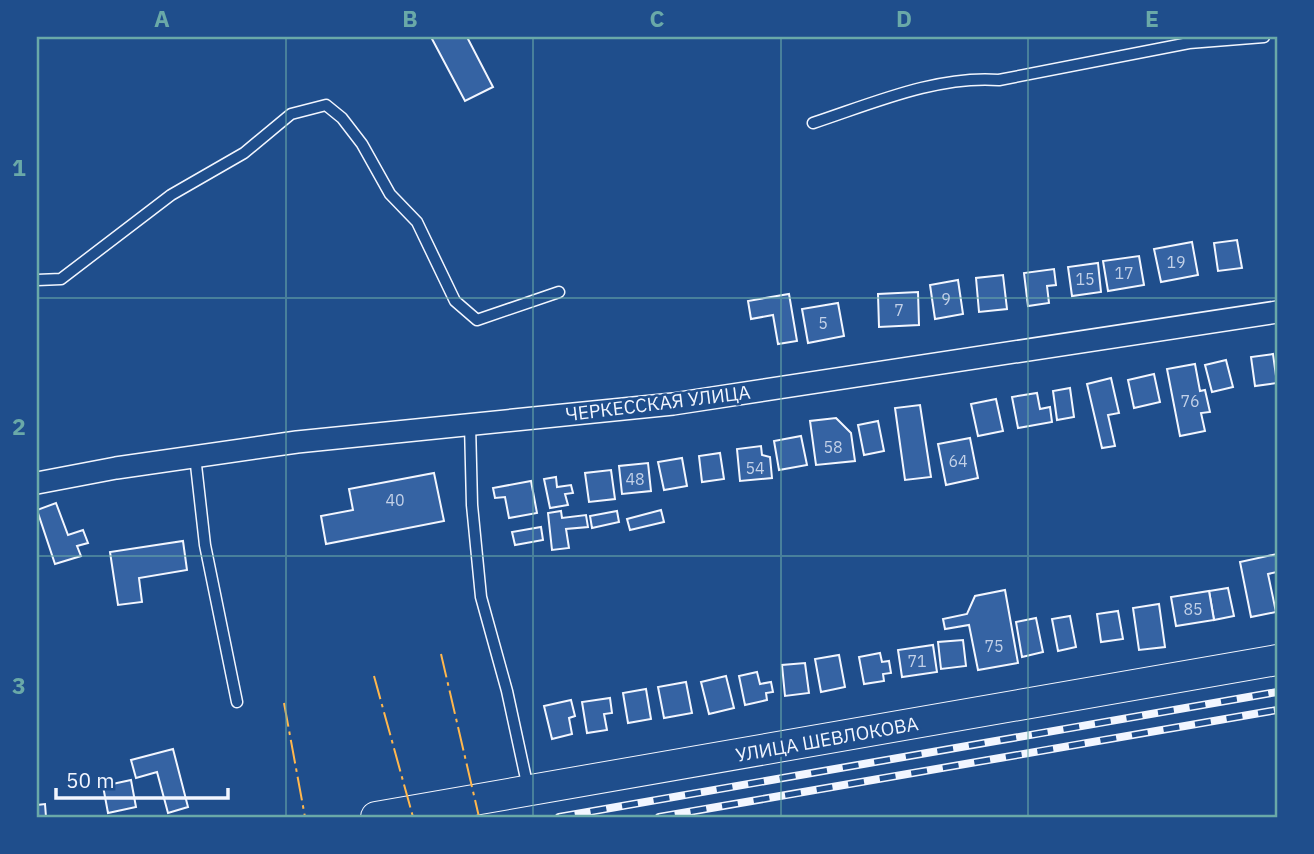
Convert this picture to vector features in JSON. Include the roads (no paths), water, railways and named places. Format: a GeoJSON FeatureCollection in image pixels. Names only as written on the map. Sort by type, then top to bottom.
{"type":"FeatureCollection","features":[{"type":"Feature","properties":{"kind":"main road","name":"УЛИЦА ШЕВЛОКОВА"},"geometry":{"type":"LineString","coordinates":[[376,817],[1277,660]]}},
{"type":"Feature","properties":{"kind":"street","name":"ЧЕРКЕССКАЯ УЛИЦА"},"geometry":{"type":"LineString","coordinates":[[37,483],[195,456],[399,429],[673,404],[1277,312]]}},
{"type":"Feature","properties":{"kind":"lane"},"geometry":{"type":"LineString","coordinates":[[813,124],[892,97],[972,78],[999,80],[1189,43],[1264,37]]}},
{"type":"Feature","properties":{"kind":"lane"},"geometry":{"type":"LineString","coordinates":[[37,280],[61,279],[171,195],[244,153],[291,114],[326,105],[342,118],[362,144],[390,194],[417,222],[455,301],[477,320],[559,292]]}},
{"type":"Feature","properties":{"kind":"lane"},"geometry":{"type":"LineString","coordinates":[[470,424],[472,505],[481,597],[507,691],[528,791]]}},
{"type":"Feature","properties":{"kind":"lane"},"geometry":{"type":"LineString","coordinates":[[195,456],[205,545],[237,702]]}},
{"type":"Feature","properties":{"kind":"railway"},"geometry":{"type":"LineString","coordinates":[[559,817],[1277,692]]}},
{"type":"Feature","properties":{"kind":"railway"},"geometry":{"type":"LineString","coordinates":[[659,817],[1277,710]]}}]}
